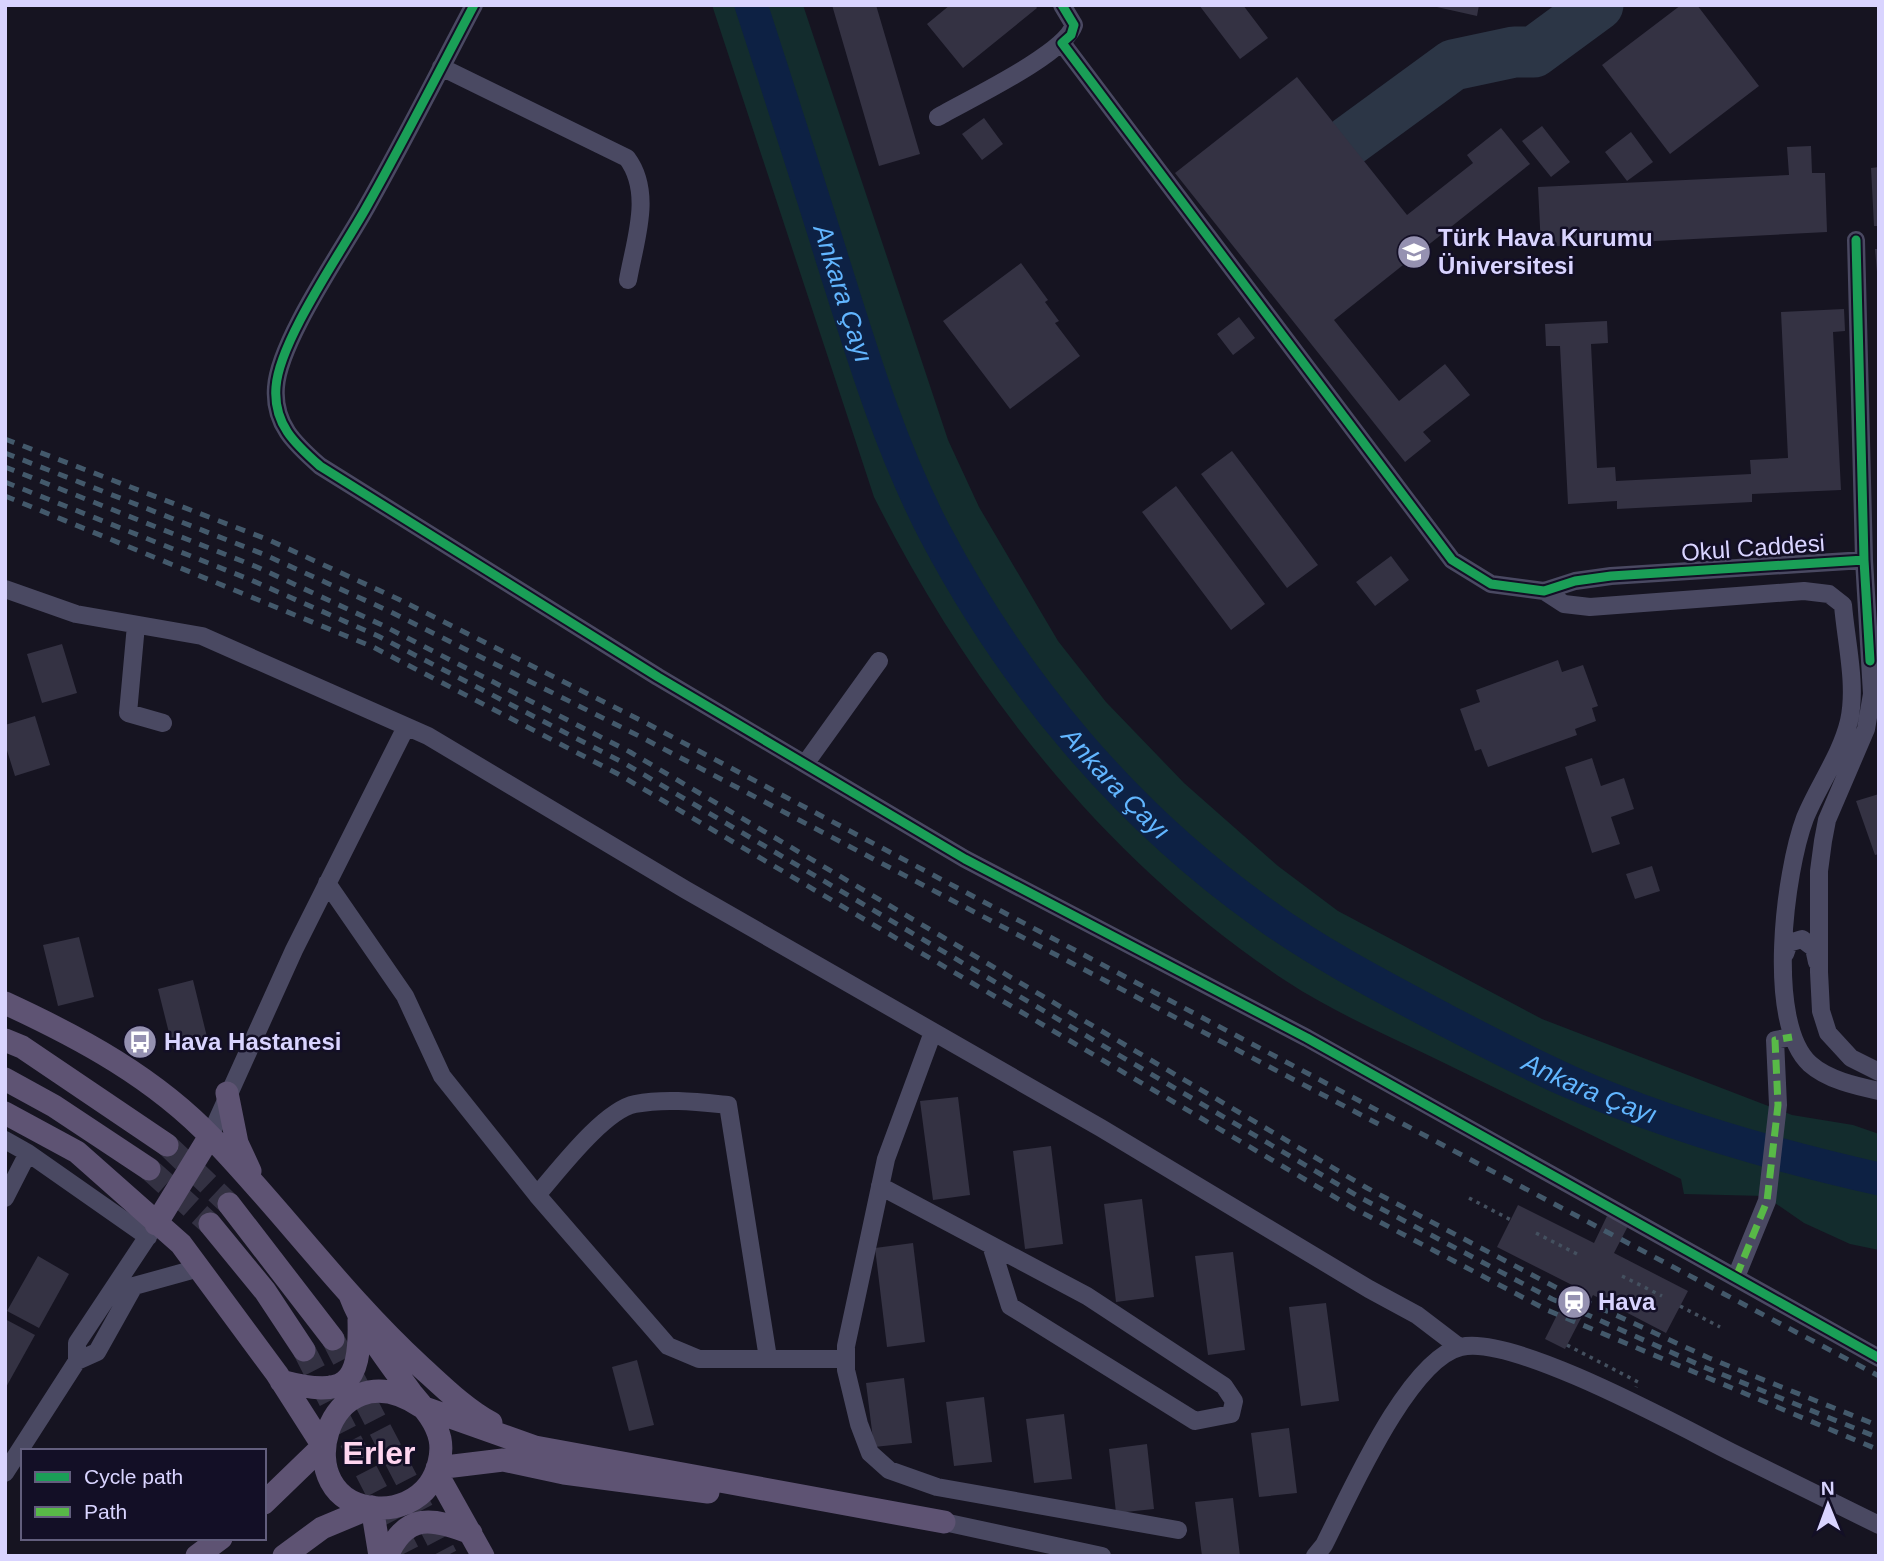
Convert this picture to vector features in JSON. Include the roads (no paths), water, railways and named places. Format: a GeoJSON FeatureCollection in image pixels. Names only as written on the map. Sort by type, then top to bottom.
{"type":"FeatureCollection","features":[{"type":"Feature","properties":{"kind":"main road"},"geometry":{"type":"LineString","coordinates":[[5,1003],[75,1035],[143,1079],[210,1136],[395,1343],[483,1419],[535,1447]]}},
{"type":"Feature","properties":{"kind":"main road"},"geometry":{"type":"LineString","coordinates":[[5,1040],[22,1047],[167,1145]]}},
{"type":"Feature","properties":{"kind":"main road"},"geometry":{"type":"LineString","coordinates":[[5,1079],[54,1107],[149,1169]]}},
{"type":"Feature","properties":{"kind":"main road"},"geometry":{"type":"LineString","coordinates":[[227,1093],[237,1143],[257,1187]]}},
{"type":"Feature","properties":{"kind":"main road"},"geometry":{"type":"LineString","coordinates":[[5,1113],[77,1152],[152,1230],[181,1244],[281,1381],[323,1446]]}},
{"type":"Feature","properties":{"kind":"main road"},"geometry":{"type":"LineString","coordinates":[[152,1230],[210,1136]]}},
{"type":"Feature","properties":{"kind":"main road"},"geometry":{"type":"LineString","coordinates":[[229,1204],[333,1339]]}},
{"type":"Feature","properties":{"kind":"main road"},"geometry":{"type":"LineString","coordinates":[[210,1224],[265,1291],[304,1350]]}},
{"type":"Feature","properties":{"kind":"main road"},"geometry":{"type":"LineString","coordinates":[[350,1295],[359,1320],[422,1407],[433,1422],[440,1439],[437,1470],[428,1486],[410,1501],[387,1508],[372,1507],[349,1499],[332,1481],[327,1470],[323,1446],[327,1428],[337,1411],[361,1396],[388,1391],[407,1396],[422,1407],[535,1447],[944,1522]]}},
{"type":"Feature","properties":{"kind":"main road"},"geometry":{"type":"LineString","coordinates":[[281,1381],[308,1388],[334,1388],[347,1382],[357,1367],[359,1320]]}},
{"type":"Feature","properties":{"kind":"main road"},"geometry":{"type":"LineString","coordinates":[[266,1501],[323,1446]]}},
{"type":"Feature","properties":{"kind":"main road"},"geometry":{"type":"LineString","coordinates":[[437,1470],[503,1460],[564,1473],[944,1522]]}},
{"type":"Feature","properties":{"kind":"main road"},"geometry":{"type":"LineString","coordinates":[[437,1470],[482,1556]]}},
{"type":"Feature","properties":{"kind":"main road"},"geometry":{"type":"LineString","coordinates":[[284,1556],[322,1528],[372,1507]]}},
{"type":"Feature","properties":{"kind":"main road"},"geometry":{"type":"LineString","coordinates":[[372,1507],[380,1556]]}},
{"type":"Feature","properties":{"kind":"main road"},"geometry":{"type":"LineString","coordinates":[[387,1556],[402,1532],[421,1522],[451,1525],[466,1523]]}},
{"type":"Feature","properties":{"kind":"main road"},"geometry":{"type":"LineString","coordinates":[[197,1556],[218,1540]]}},
{"type":"Feature","properties":{"kind":"street"},"geometry":{"type":"LineString","coordinates":[[474,5],[368,204],[284,353],[276,387],[278,418],[293,443],[320,466],[646,670],[965,859],[1307,1038],[1879,1358]]}},
{"type":"Feature","properties":{"kind":"street"},"geometry":{"type":"LineString","coordinates":[[938,117],[1037,61],[1071,36],[1074,25],[1062,5]]}},
{"type":"Feature","properties":{"kind":"street"},"geometry":{"type":"LineString","coordinates":[[1062,43],[1452,559],[1491,584],[1544,591]]}},
{"type":"Feature","properties":{"kind":"street"},"geometry":{"type":"LineString","coordinates":[[441,67],[627,158],[638,174],[642,194],[628,280]]}},
{"type":"Feature","properties":{"kind":"street"},"geometry":{"type":"LineString","coordinates":[[1856,240],[1864,560],[1872,694],[1866,729],[1827,820],[1819,871],[1819,972],[1821,1011],[1828,1033],[1851,1058],[1879,1072]]}},
{"type":"Feature","properties":{"kind":"street","name":"Okul Caddesi"},"geometry":{"type":"LineString","coordinates":[[1544,591],[1575,581],[1611,576],[1864,560]]}},
{"type":"Feature","properties":{"kind":"street","name":"Okul Caddesi"},"geometry":{"type":"LineString","coordinates":[[1544,591],[1564,604],[1590,607],[1804,591],[1829,594],[1843,605],[1852,702],[1848,724],[1794,851],[1787,909],[1786,1013],[1792,1037],[1811,1065],[1827,1075],[1879,1091]]}},
{"type":"Feature","properties":{"kind":"street"},"geometry":{"type":"LineString","coordinates":[[6,592],[76,614],[202,636],[428,736],[685,890],[1417,1315],[1459,1346],[1491,1346],[1554,1367],[1629,1401],[1879,1525]]}},
{"type":"Feature","properties":{"kind":"street"},"geometry":{"type":"LineString","coordinates":[[136,625],[128,713],[163,723]]}},
{"type":"Feature","properties":{"kind":"street"},"geometry":{"type":"LineString","coordinates":[[805,764],[879,661]]}},
{"type":"Feature","properties":{"kind":"street"},"geometry":{"type":"LineString","coordinates":[[210,1136],[227,1093],[327,883],[406,727]]}},
{"type":"Feature","properties":{"kind":"street"},"geometry":{"type":"LineString","coordinates":[[327,883],[405,996],[442,1076],[537,1195],[668,1346],[699,1359],[846,1359]]}},
{"type":"Feature","properties":{"kind":"street"},"geometry":{"type":"LineString","coordinates":[[1787,909],[1789,925],[1801,931],[1810,929],[1819,913]]}},
{"type":"Feature","properties":{"kind":"street"},"geometry":{"type":"LineString","coordinates":[[1785,954],[1789,943],[1795,939],[1808,941],[1814,948],[1819,972]]}},
{"type":"Feature","properties":{"kind":"street"},"geometry":{"type":"LineString","coordinates":[[933,1032],[886,1159],[846,1346],[846,1359],[859,1424],[870,1453],[889,1470],[937,1487],[1178,1530]]}},
{"type":"Feature","properties":{"kind":"street"},"geometry":{"type":"LineString","coordinates":[[1736,1277],[1768,1195],[1778,1105],[1775,1040],[1792,1037]]}},
{"type":"Feature","properties":{"kind":"street"},"geometry":{"type":"LineString","coordinates":[[537,1195],[589,1133],[633,1104],[679,1101],[728,1105],[768,1358]]}},
{"type":"Feature","properties":{"kind":"street"},"geometry":{"type":"LineString","coordinates":[[5,1140],[152,1230],[77,1343],[77,1361],[5,1473]]}},
{"type":"Feature","properties":{"kind":"street"},"geometry":{"type":"LineString","coordinates":[[5,1198],[28,1153]]}},
{"type":"Feature","properties":{"kind":"street"},"geometry":{"type":"LineString","coordinates":[[880,1186],[1087,1296],[1224,1386],[1234,1401],[1231,1414],[1195,1421],[1010,1306],[991,1245]]}},
{"type":"Feature","properties":{"kind":"street"},"geometry":{"type":"LineString","coordinates":[[77,1361],[97,1352],[134,1286],[199,1268]]}},
{"type":"Feature","properties":{"kind":"street"},"geometry":{"type":"LineString","coordinates":[[1315,1556],[1324,1545],[1389,1418],[1416,1382],[1459,1346]]}},
{"type":"Feature","properties":{"kind":"street"},"geometry":{"type":"LineString","coordinates":[[944,1522],[1102,1556]]}},
{"type":"Feature","properties":{"kind":"waterway","name":"Ankara Çayı"},"geometry":{"type":"LineString","coordinates":[[751,5],[865,362],[919,500],[966,588],[1000,642],[1037,694],[1120,790],[1213,876],[1264,914],[1353,970],[1491,1044],[1570,1082],[1644,1112],[1762,1149],[1879,1179]]}},
{"type":"Feature","properties":{"kind":"tunnel"},"geometry":{"type":"LineString","coordinates":[[167,1145],[229,1204]]}},
{"type":"Feature","properties":{"kind":"tunnel"},"geometry":{"type":"LineString","coordinates":[[149,1169],[210,1224]]}},
{"type":"Feature","properties":{"kind":"tunnel"},"geometry":{"type":"LineString","coordinates":[[333,1339],[446,1556]]}},
{"type":"Feature","properties":{"kind":"tunnel"},"geometry":{"type":"LineString","coordinates":[[304,1350],[410,1556]]}},
{"type":"Feature","properties":{"kind":"railway"},"geometry":{"type":"LineString","coordinates":[[5,439],[269,540],[398,599],[646,723],[1879,1376]]}},
{"type":"Feature","properties":{"kind":"railway"},"geometry":{"type":"LineString","coordinates":[[5,453],[263,554],[391,612],[639,736],[1386,1128]]}},
{"type":"Feature","properties":{"kind":"railway"},"geometry":{"type":"LineString","coordinates":[[5,467],[257,567],[384,626],[630,752],[1367,1188],[1557,1288],[1709,1358],[1879,1426]]}},
{"type":"Feature","properties":{"kind":"railway"},"geometry":{"type":"LineString","coordinates":[[5,482],[251,580],[378,636],[624,763],[1361,1198],[1552,1299],[1704,1367],[1879,1438]]}},
{"type":"Feature","properties":{"kind":"railway"},"geometry":{"type":"LineString","coordinates":[[5,496],[373,647],[618,774],[1355,1209],[1547,1310],[1879,1450]]}},
{"type":"Feature","properties":{"kind":"place","name":"Türk Hava Kurumu Üniversitesi"},"geometry":{"type":"Point","coordinates":[1414,252]}},
{"type":"Feature","properties":{"kind":"place","name":"Hava Hastanesi"},"geometry":{"type":"Point","coordinates":[140,1042]}},
{"type":"Feature","properties":{"kind":"place","name":"Hava"},"geometry":{"type":"Point","coordinates":[1574,1302]}},
{"type":"Feature","properties":{"kind":"district","name":"Erler"},"geometry":{"type":"Point","coordinates":[379,1453]}}]}
